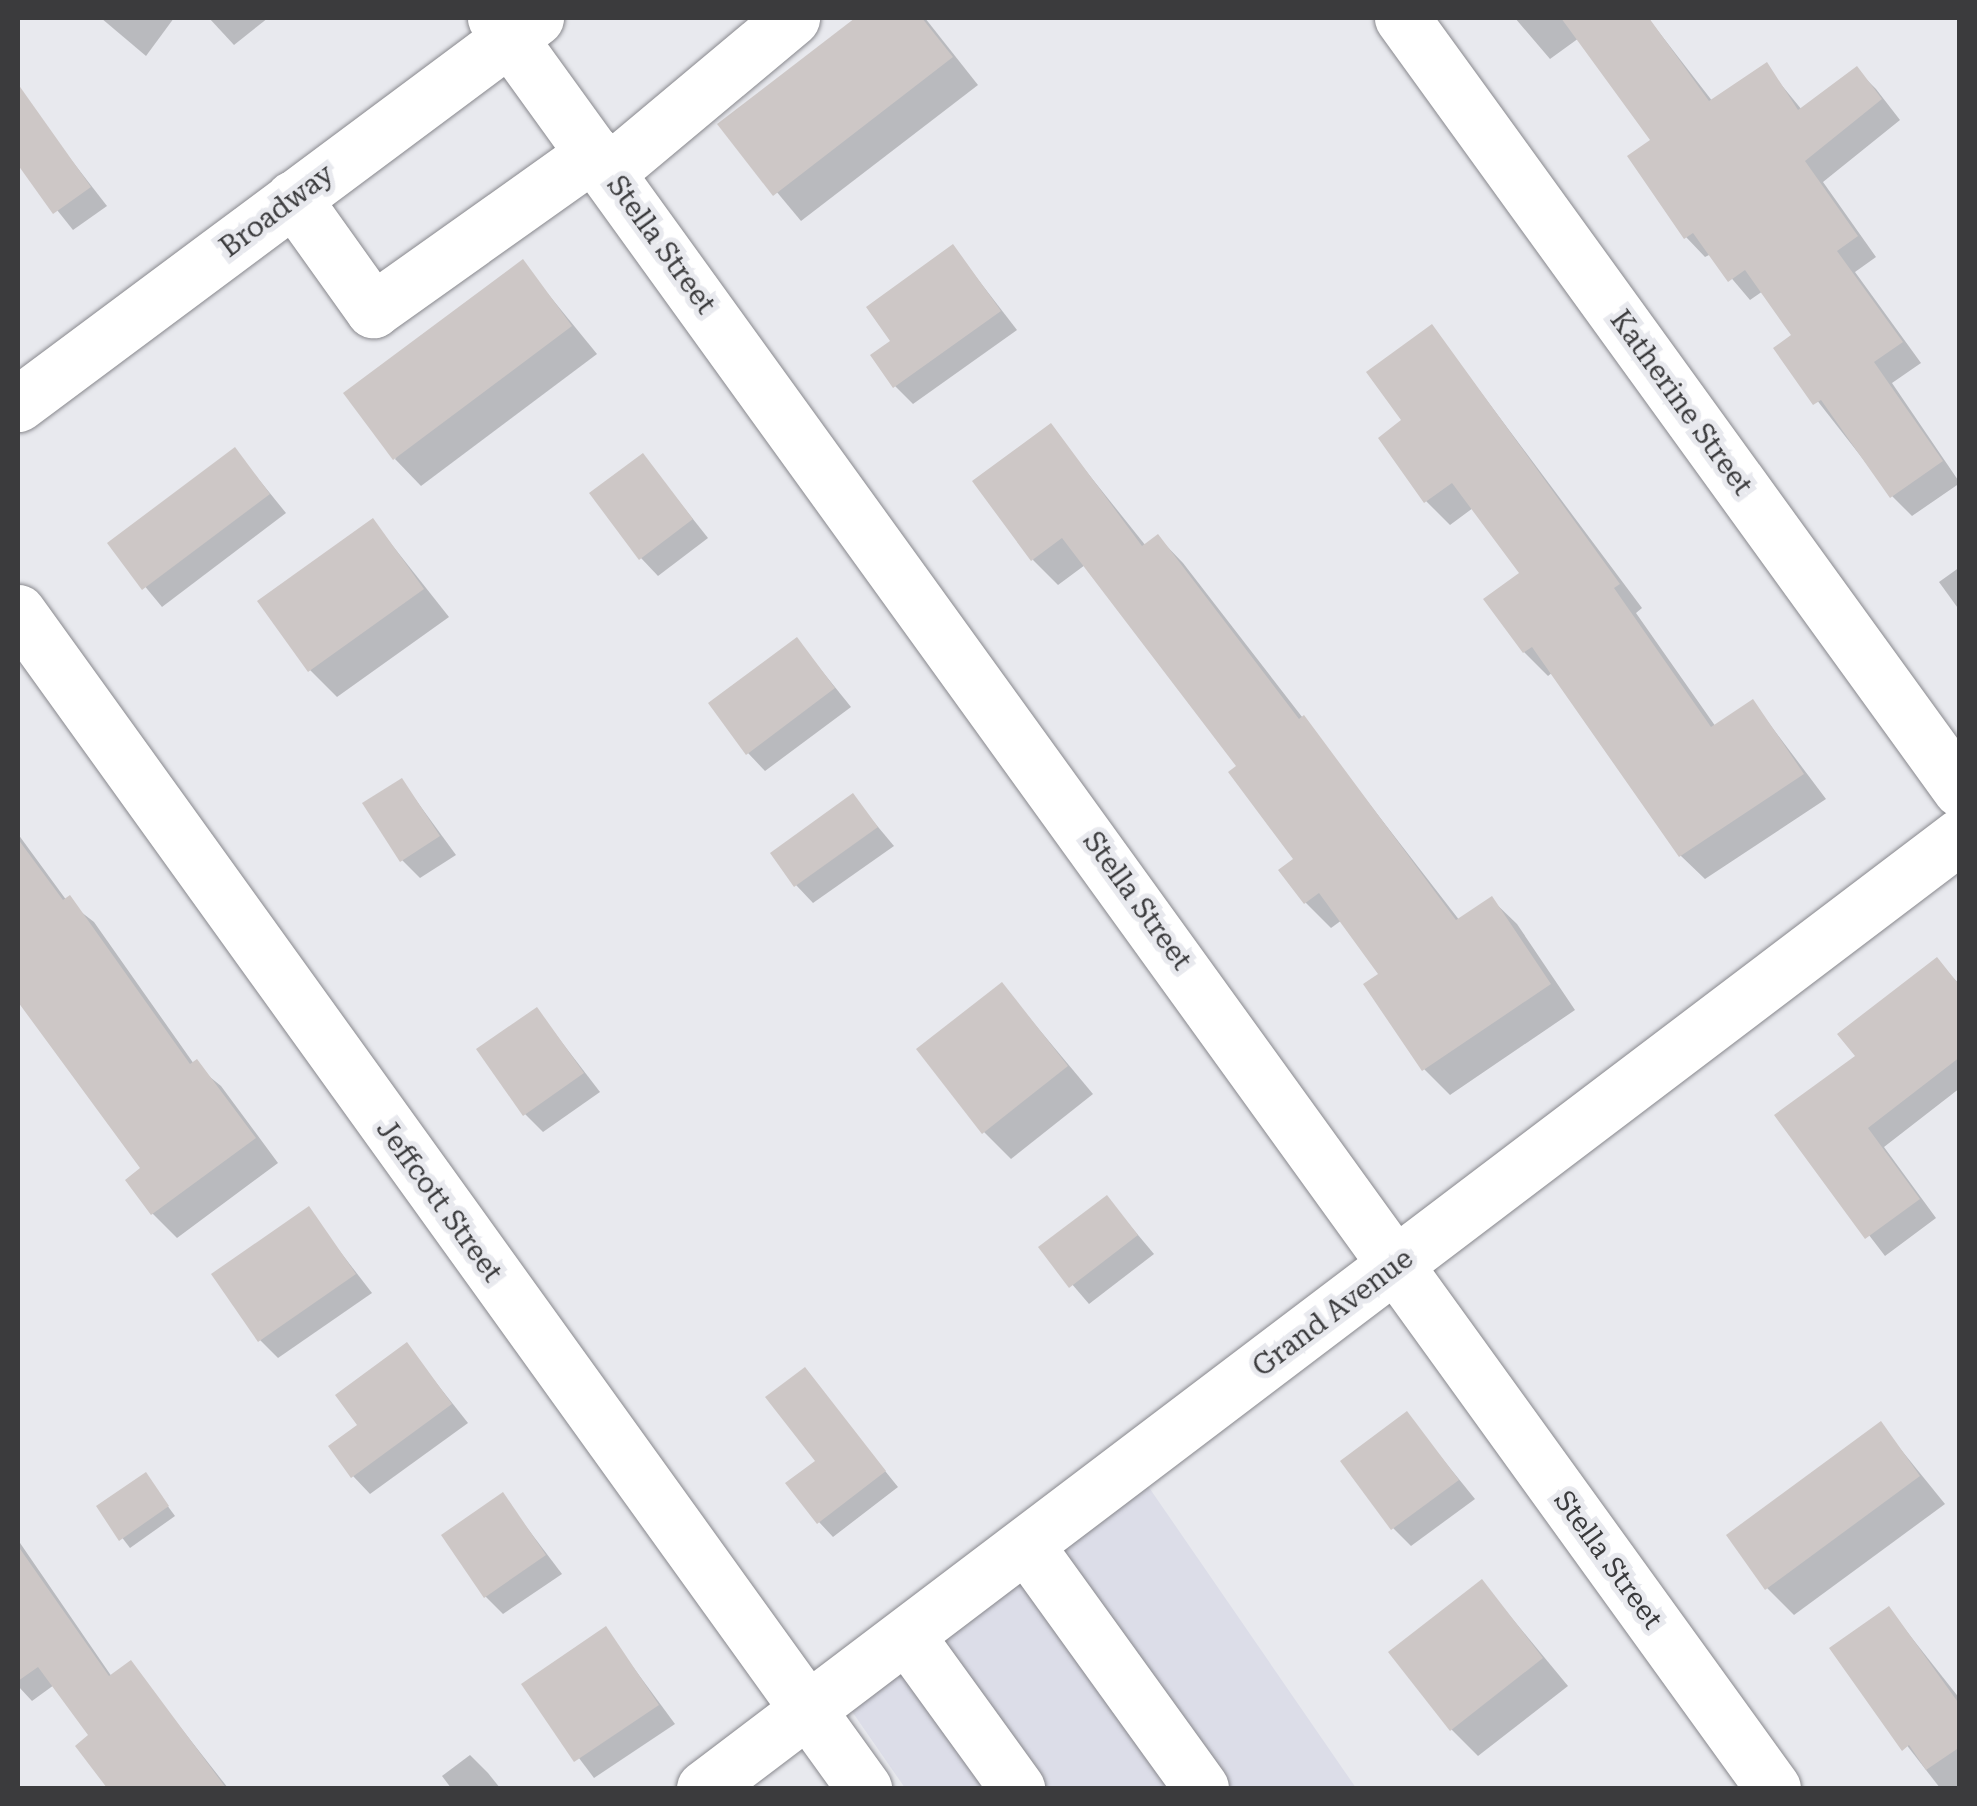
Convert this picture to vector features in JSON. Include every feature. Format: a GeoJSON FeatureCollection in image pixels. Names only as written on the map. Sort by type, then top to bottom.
{"type":"FeatureCollection","features":[{"type":"Feature","properties":{"kind":"street"},"geometry":{"type":"LineString","coordinates":[[293,198],[374,310],[601,163],[792,18]]}},
{"type":"Feature","properties":{"kind":"street","name":"Katherine Street"},"geometry":{"type":"LineString","coordinates":[[1402,18],[1960,789]]}},
{"type":"Feature","properties":{"kind":"street","name":"Stella Street"},"geometry":{"type":"LineString","coordinates":[[514,24],[601,163],[1130,890],[1393,1268],[1773,1788]]}},
{"type":"Feature","properties":{"kind":"street","name":"Broadway"},"geometry":{"type":"LineString","coordinates":[[18,404],[293,198],[514,24]]}},
{"type":"Feature","properties":{"kind":"street","name":"Jeffcott Street"},"geometry":{"type":"LineString","coordinates":[[18,612],[864,1788]]}},
{"type":"Feature","properties":{"kind":"street","name":"Grand Avenue"},"geometry":{"type":"LineString","coordinates":[[704,1788],[1960,836]]}},
{"type":"Feature","properties":{"kind":"street"},"geometry":{"type":"LineString","coordinates":[[1026,1545],[1201,1788]]}},
{"type":"Feature","properties":{"kind":"street"},"geometry":{"type":"LineString","coordinates":[[907,1636],[1017,1788]]}},
{"type":"Feature","properties":{"kind":"shaded area"},"geometry":{"type":"Polygon","coordinates":[[[1148,1486],[1356,1788],[905,1788],[851,1710],[1148,1486]]]}},
{"type":"Feature","properties":{"kind":"building"},"geometry":{"type":"Polygon","coordinates":[[[855,18],[922,18],[953,57],[773,196],[717,124],[855,18]]]}},
{"type":"Feature","properties":{"kind":"building"},"geometry":{"type":"Polygon","coordinates":[[[1561,18],[1649,18],[1709,101],[1767,62],[1798,110],[1857,66],[1882,99],[1805,161],[1858,236],[1837,251],[1903,342],[1874,362],[1943,461],[1890,498],[1821,400],[1813,405],[1773,348],[1791,335],[1745,270],[1728,282],[1693,233],[1684,239],[1627,156],[1650,140],[1561,18]]]}},
{"type":"Feature","properties":{"kind":"building"},"geometry":{"type":"Polygon","coordinates":[[[18,84],[91,187],[53,214],[18,165],[18,84]]]}},
{"type":"Feature","properties":{"kind":"building"},"geometry":{"type":"Polygon","coordinates":[[[953,244],[1001,311],[893,388],[870,355],[890,341],[866,307],[953,244]]]}},
{"type":"Feature","properties":{"kind":"building"},"geometry":{"type":"Polygon","coordinates":[[[523,259],[572,326],[393,460],[343,393],[523,259]]]}},
{"type":"Feature","properties":{"kind":"building"},"geometry":{"type":"Polygon","coordinates":[[[1432,324],[1620,584],[1614,588],[1711,727],[1753,699],[1804,774],[1679,857],[1532,647],[1523,653],[1483,599],[1519,573],[1452,483],[1424,503],[1378,438],[1401,420],[1366,372],[1432,324]]]}},
{"type":"Feature","properties":{"kind":"building"},"geometry":{"type":"Polygon","coordinates":[[[1051,423],[1142,546],[1158,534],[1299,719],[1304,715],[1456,920],[1492,896],[1551,984],[1422,1071],[1363,984],[1378,974],[1319,893],[1304,904],[1278,870],[1293,859],[1228,772],[1236,766],[1062,538],[1031,561],[972,481],[1051,423]]]}},
{"type":"Feature","properties":{"kind":"building"},"geometry":{"type":"Polygon","coordinates":[[[235,447],[270,494],[142,590],[107,543],[235,447]]]}},
{"type":"Feature","properties":{"kind":"building"},"geometry":{"type":"Polygon","coordinates":[[[643,453],[693,519],[639,560],[589,493],[643,453]]]}},
{"type":"Feature","properties":{"kind":"building"},"geometry":{"type":"Polygon","coordinates":[[[373,518],[424,589],[308,672],[257,601],[373,518]]]}},
{"type":"Feature","properties":{"kind":"building"},"geometry":{"type":"Polygon","coordinates":[[[797,637],[835,688],[746,755],[708,703],[797,637]]]}},
{"type":"Feature","properties":{"kind":"building"},"geometry":{"type":"Polygon","coordinates":[[[402,778],[440,836],[400,862],[362,803],[402,778]]]}},
{"type":"Feature","properties":{"kind":"building"},"geometry":{"type":"Polygon","coordinates":[[[853,793],[878,827],[794,887],[770,853],[853,793]]]}},
{"type":"Feature","properties":{"kind":"building"},"geometry":{"type":"Polygon","coordinates":[[[18,839],[63,900],[70,895],[190,1064],[197,1059],[256,1138],[151,1215],[125,1180],[140,1168],[18,1002],[18,839]]]}},
{"type":"Feature","properties":{"kind":"building"},"geometry":{"type":"Polygon","coordinates":[[[1937,957],[1960,986],[1960,1057],[1868,1128],[1920,1199],[1865,1239],[1774,1115],[1855,1056],[1837,1034],[1937,957]]]}},
{"type":"Feature","properties":{"kind":"building"},"geometry":{"type":"Polygon","coordinates":[[[1002,982],[1068,1066],[982,1134],[916,1049],[1002,982]]]}},
{"type":"Feature","properties":{"kind":"building"},"geometry":{"type":"Polygon","coordinates":[[[537,1007],[584,1073],[523,1116],[476,1049],[537,1007]]]}},
{"type":"Feature","properties":{"kind":"building"},"geometry":{"type":"Polygon","coordinates":[[[1107,1195],[1138,1235],[1069,1288],[1038,1247],[1107,1195]]]}},
{"type":"Feature","properties":{"kind":"building"},"geometry":{"type":"Polygon","coordinates":[[[309,1206],[356,1274],[258,1342],[211,1274],[309,1206]]]}},
{"type":"Feature","properties":{"kind":"building"},"geometry":{"type":"Polygon","coordinates":[[[407,1342],[452,1404],[351,1478],[328,1446],[357,1425],[335,1395],[407,1342]]]}},
{"type":"Feature","properties":{"kind":"building"},"geometry":{"type":"Polygon","coordinates":[[[805,1367],[886,1471],[817,1524],[785,1483],[815,1461],[765,1397],[805,1367]]]}},
{"type":"Feature","properties":{"kind":"building"},"geometry":{"type":"Polygon","coordinates":[[[1407,1411],[1459,1480],[1391,1530],[1340,1461],[1407,1411]]]}},
{"type":"Feature","properties":{"kind":"building"},"geometry":{"type":"Polygon","coordinates":[[[1881,1421],[1920,1476],[1765,1590],[1726,1535],[1881,1421]]]}},
{"type":"Feature","properties":{"kind":"building"},"geometry":{"type":"Polygon","coordinates":[[[146,1472],[169,1506],[119,1541],[96,1506],[146,1472]]]}},
{"type":"Feature","properties":{"kind":"building"},"geometry":{"type":"Polygon","coordinates":[[[503,1492],[546,1555],[484,1598],[441,1535],[503,1492]]]}},
{"type":"Feature","properties":{"kind":"building"},"geometry":{"type":"Polygon","coordinates":[[[18,1546],[109,1676],[131,1660],[226,1788],[107,1788],[75,1746],[88,1735],[38,1667],[18,1681],[18,1546]]]}},
{"type":"Feature","properties":{"kind":"building"},"geometry":{"type":"Polygon","coordinates":[[[1482,1579],[1543,1658],[1450,1731],[1388,1652],[1482,1579]]]}},
{"type":"Feature","properties":{"kind":"building"},"geometry":{"type":"Polygon","coordinates":[[[1889,1606],[1960,1705],[1960,1747],[1926,1770],[1909,1745],[1902,1751],[1829,1648],[1889,1606]]]}},
{"type":"Feature","properties":{"kind":"building"},"geometry":{"type":"Polygon","coordinates":[[[606,1626],[659,1705],[574,1762],[521,1684],[606,1626]]]}}]}
